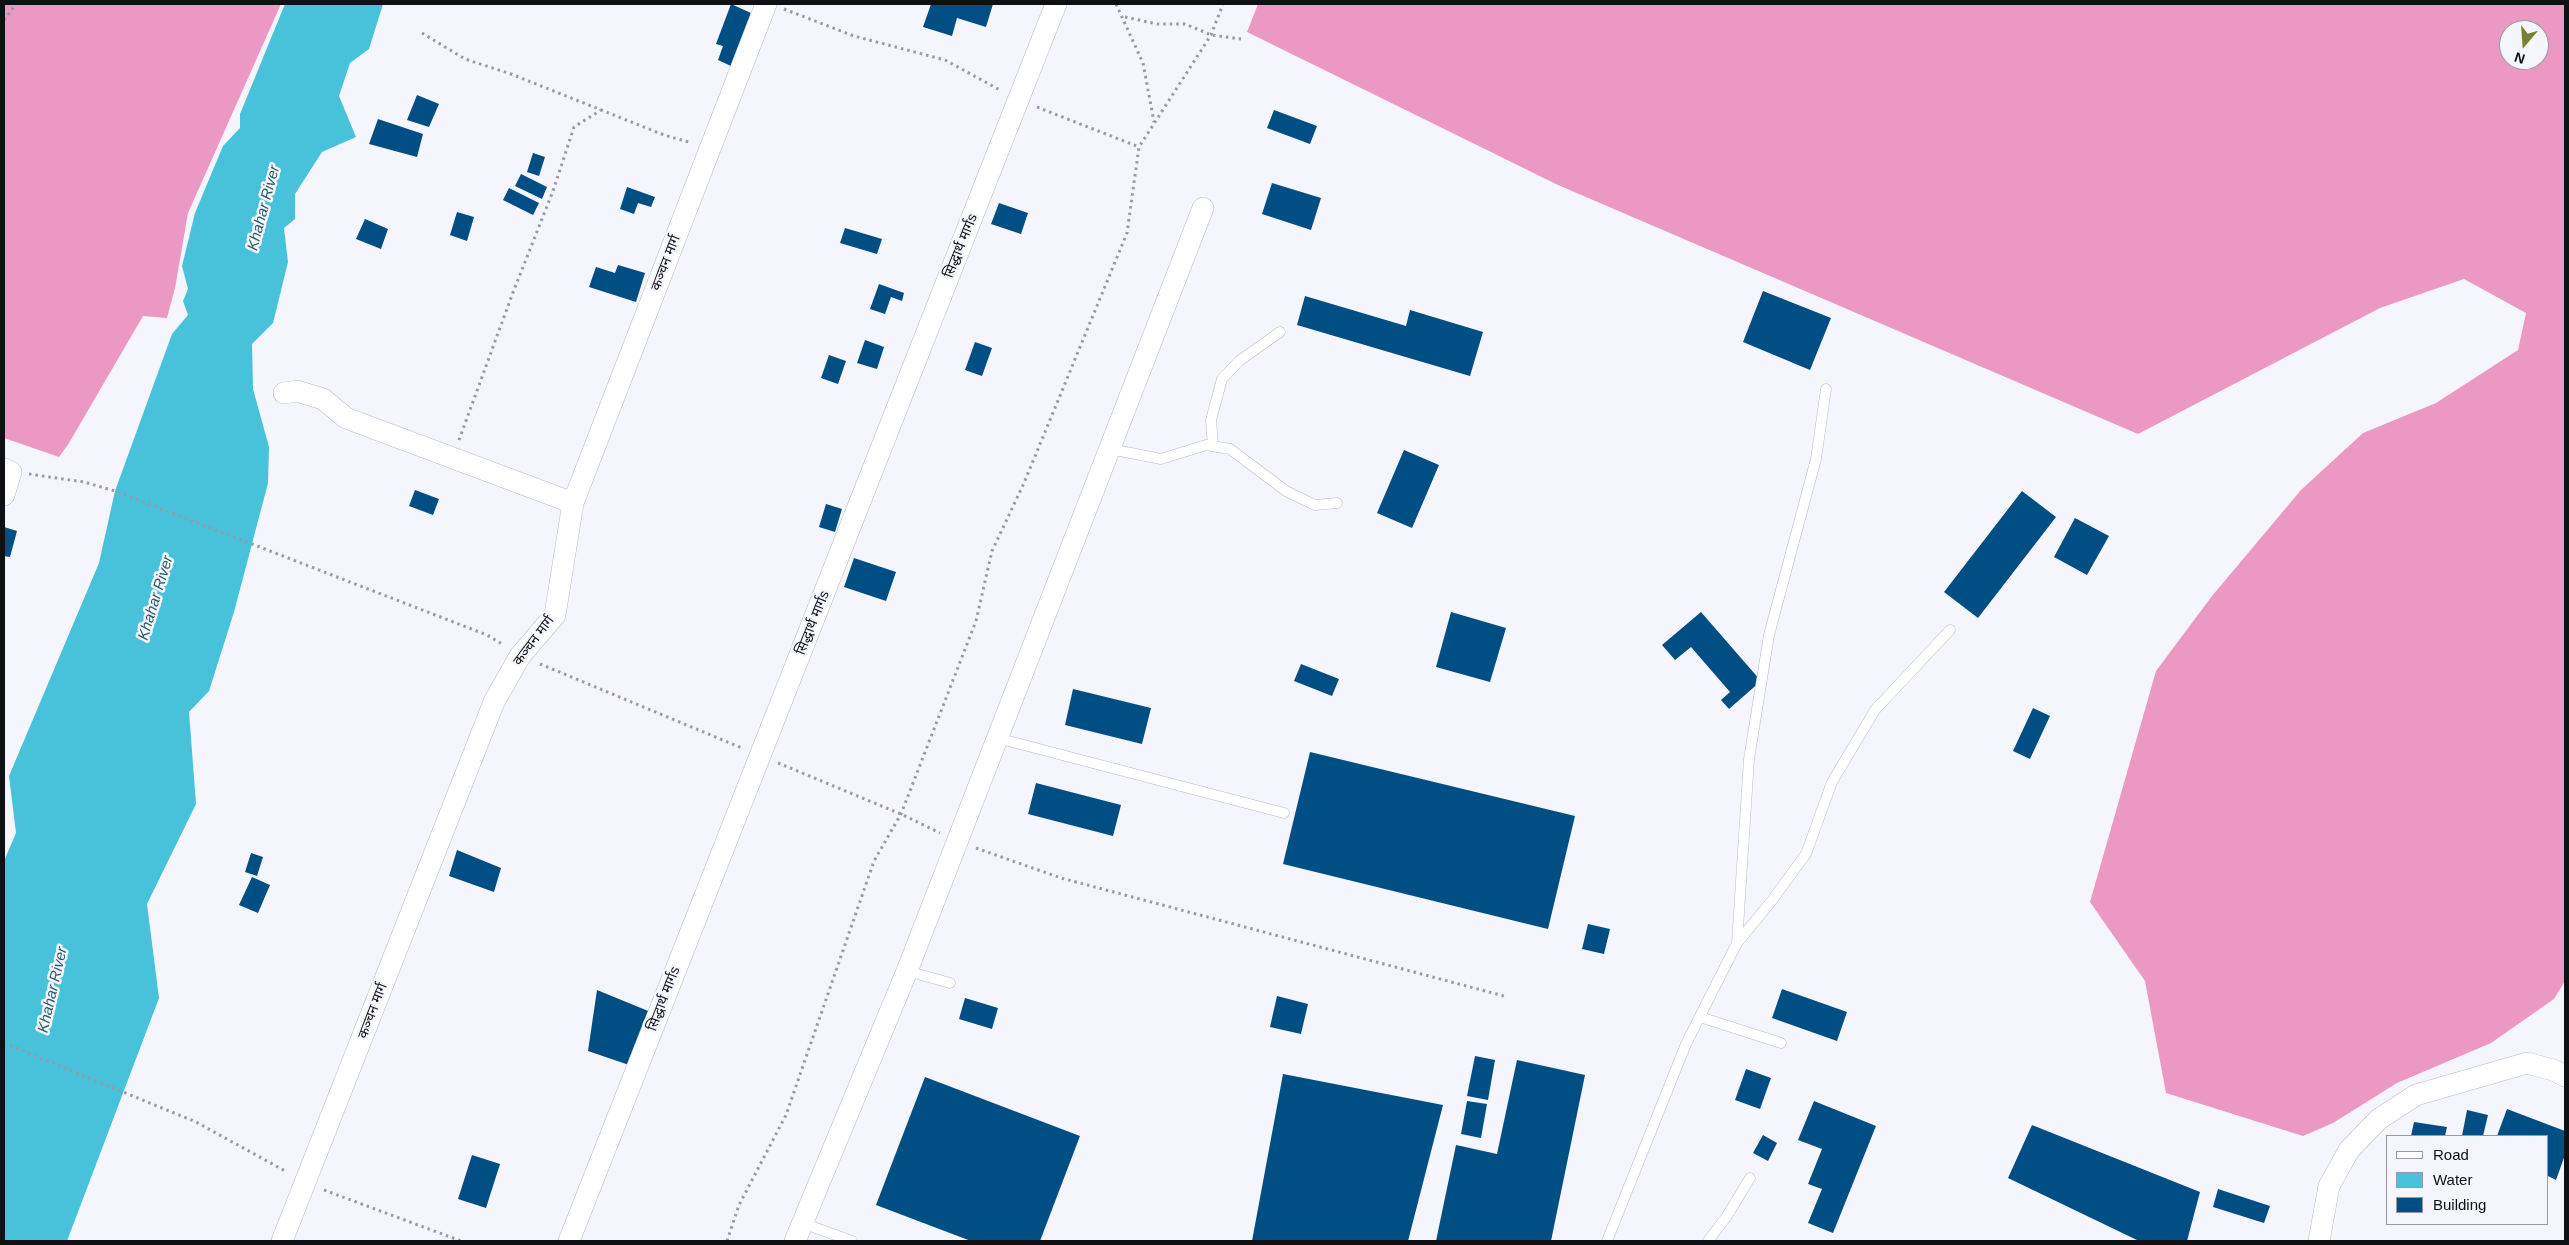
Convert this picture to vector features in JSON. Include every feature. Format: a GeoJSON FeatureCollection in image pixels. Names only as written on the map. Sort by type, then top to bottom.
{"type":"FeatureCollection","features":[{"type":"Feature","properties":{"kind":"street","name":"सिद्धार्थ मार्गs"},"geometry":{"type":"LineString","coordinates":[[569,1241],[1056,4]]}},
{"type":"Feature","properties":{"kind":"street","name":"कञ्चन मार्ग"},"geometry":{"type":"LineString","coordinates":[[282,1241],[494,702],[520,656],[556,616],[573,503],[710,148],[772,5]]}},
{"type":"Feature","properties":{"kind":"street"},"geometry":{"type":"LineString","coordinates":[[798,1232],[907,971],[1203,208]]}},
{"type":"Feature","properties":{"kind":"street"},"geometry":{"type":"LineString","coordinates":[[284,393],[297,391],[323,399],[346,418],[573,503]]}},
{"type":"Feature","properties":{"kind":"street"},"geometry":{"type":"LineString","coordinates":[[4,495],[7,470]]}},
{"type":"Feature","properties":{"kind":"street"},"geometry":{"type":"LineString","coordinates":[[2319,1241],[2329,1186],[2349,1150],[2379,1119],[2416,1095],[2527,1063],[2553,1070],[2565,1076]]}},
{"type":"Feature","properties":{"kind":"lane"},"geometry":{"type":"LineString","coordinates":[[1213,446],[1211,420],[1222,379],[1239,361],[1280,332]]}},
{"type":"Feature","properties":{"kind":"lane"},"geometry":{"type":"LineString","coordinates":[[1737,942],[1750,759],[1769,635],[1816,459],[1826,390]]}},
{"type":"Feature","properties":{"kind":"lane"},"geometry":{"type":"LineString","coordinates":[[1110,449],[1161,459],[1206,445],[1230,449],[1286,491],[1315,505],[1337,503]]}},
{"type":"Feature","properties":{"kind":"lane"},"geometry":{"type":"LineString","coordinates":[[1607,1241],[1686,1044],[1737,942],[1770,903],[1806,854],[1832,782],[1875,710],[1950,630]]}},
{"type":"Feature","properties":{"kind":"lane"},"geometry":{"type":"LineString","coordinates":[[997,738],[1284,812]]}},
{"type":"Feature","properties":{"kind":"lane"},"geometry":{"type":"LineString","coordinates":[[907,971],[950,983]]}},
{"type":"Feature","properties":{"kind":"lane"},"geometry":{"type":"LineString","coordinates":[[1700,1017],[1781,1044]]}},
{"type":"Feature","properties":{"kind":"lane"},"geometry":{"type":"LineString","coordinates":[[1708,1241],[1727,1216],[1750,1178]]}},
{"type":"Feature","properties":{"kind":"lane"},"geometry":{"type":"LineString","coordinates":[[798,1232],[852,1241]]}},
{"type":"Feature","properties":{"kind":"path"},"geometry":{"type":"LineString","coordinates":[[4,20],[16,4]]}},
{"type":"Feature","properties":{"kind":"path"},"geometry":{"type":"LineString","coordinates":[[1116,4],[1124,17],[1143,63],[1154,123]]}},
{"type":"Feature","properties":{"kind":"path"},"geometry":{"type":"LineString","coordinates":[[727,1241],[738,1205],[786,1115],[874,861],[901,814],[976,621],[992,551],[1024,483],[1126,233],[1139,147],[1211,34],[1223,4]]}},
{"type":"Feature","properties":{"kind":"path"},"geometry":{"type":"LineString","coordinates":[[772,5],[854,36],[945,60],[1019,100],[1139,147]]}},
{"type":"Feature","properties":{"kind":"path"},"geometry":{"type":"LineString","coordinates":[[1124,17],[1158,24],[1186,24],[1211,34],[1241,39]]}},
{"type":"Feature","properties":{"kind":"path"},"geometry":{"type":"LineString","coordinates":[[422,33],[465,59],[601,110],[664,136],[710,148]]}},
{"type":"Feature","properties":{"kind":"path"},"geometry":{"type":"LineString","coordinates":[[452,458],[553,191],[574,127],[601,110]]}},
{"type":"Feature","properties":{"kind":"path"},"geometry":{"type":"LineString","coordinates":[[7,470],[84,482],[115,491],[487,635],[520,656],[901,814],[957,841],[1061,878],[1504,996]]}},
{"type":"Feature","properties":{"kind":"path"},"geometry":{"type":"LineString","coordinates":[[4,1042],[125,1090]]}},
{"type":"Feature","properties":{"kind":"shaded area"},"geometry":{"type":"Polygon","coordinates":[[[4,4],[281,4],[188,213],[175,288],[167,318],[143,316],[59,457],[4,438],[4,4]]]}},
{"type":"Feature","properties":{"kind":"shaded area"},"geometry":{"type":"Polygon","coordinates":[[[1258,4],[2565,4],[2565,981],[2554,999],[2491,1043],[2397,1083],[2333,1123],[2303,1136],[2166,1093],[2145,981],[2090,902],[2156,671],[2212,596],[2301,490],[2363,433],[2436,403],[2518,350],[2526,313],[2464,279],[2380,308],[2138,434],[1558,185],[1247,32],[1258,4]]]}},
{"type":"Feature","properties":{"kind":"water","name":"Khahar River"},"geometry":{"type":"Polygon","coordinates":[[[285,4],[383,4],[369,49],[350,63],[339,96],[356,137],[322,152],[295,194],[295,219],[284,228],[288,262],[273,323],[252,344],[253,389],[269,447],[268,483],[234,612],[209,691],[189,712],[196,804],[147,904],[159,998],[67,1241],[4,1241],[4,861],[16,833],[9,776],[99,563],[115,491],[172,334],[188,315],[183,301],[188,289],[182,266],[195,213],[223,146],[240,128],[240,114],[285,4]]]}},
{"type":"Feature","properties":{"kind":"building"},"geometry":{"type":"Polygon","coordinates":[[[731,4],[751,13],[731,66],[718,60],[723,46],[716,44],[731,4]]]}},
{"type":"Feature","properties":{"kind":"building"},"geometry":{"type":"Polygon","coordinates":[[[931,4],[993,4],[986,27],[957,18],[952,36],[923,27],[931,4]]]}},
{"type":"Feature","properties":{"kind":"building"},"geometry":{"type":"Polygon","coordinates":[[[417,95],[439,104],[429,127],[407,120],[417,95]]]}},
{"type":"Feature","properties":{"kind":"building"},"geometry":{"type":"Polygon","coordinates":[[[1274,110],[1317,126],[1310,144],[1267,128],[1274,110]]]}},
{"type":"Feature","properties":{"kind":"building"},"geometry":{"type":"Polygon","coordinates":[[[378,119],[423,134],[417,157],[369,144],[378,119]]]}},
{"type":"Feature","properties":{"kind":"building"},"geometry":{"type":"Polygon","coordinates":[[[533,153],[545,157],[539,176],[527,172],[533,153]]]}},
{"type":"Feature","properties":{"kind":"building"},"geometry":{"type":"Polygon","coordinates":[[[521,174],[547,187],[542,199],[515,186],[521,174]]]}},
{"type":"Feature","properties":{"kind":"building"},"geometry":{"type":"Polygon","coordinates":[[[1272,183],[1321,198],[1311,230],[1262,214],[1272,183]]]}},
{"type":"Feature","properties":{"kind":"building"},"geometry":{"type":"Polygon","coordinates":[[[627,187],[655,197],[651,207],[638,203],[634,214],[620,209],[627,187]]]}},
{"type":"Feature","properties":{"kind":"building"},"geometry":{"type":"Polygon","coordinates":[[[509,188],[539,203],[533,215],[503,200],[509,188]]]}},
{"type":"Feature","properties":{"kind":"building"},"geometry":{"type":"Polygon","coordinates":[[[999,203],[1028,213],[1021,234],[991,224],[999,203]]]}},
{"type":"Feature","properties":{"kind":"building"},"geometry":{"type":"Polygon","coordinates":[[[457,212],[474,217],[467,241],[450,235],[457,212]]]}},
{"type":"Feature","properties":{"kind":"building"},"geometry":{"type":"Polygon","coordinates":[[[365,219],[388,229],[381,249],[356,239],[365,219]]]}},
{"type":"Feature","properties":{"kind":"building"},"geometry":{"type":"Polygon","coordinates":[[[845,228],[882,239],[877,254],[840,243],[845,228]]]}},
{"type":"Feature","properties":{"kind":"building"},"geometry":{"type":"Polygon","coordinates":[[[618,265],[645,273],[636,302],[589,287],[596,267],[615,273],[618,265]]]}},
{"type":"Feature","properties":{"kind":"building"},"geometry":{"type":"Polygon","coordinates":[[[879,284],[904,293],[902,301],[891,297],[885,314],[870,309],[879,284]]]}},
{"type":"Feature","properties":{"kind":"building"},"geometry":{"type":"Polygon","coordinates":[[[1763,291],[1831,318],[1810,370],[1743,342],[1763,291]]]}},
{"type":"Feature","properties":{"kind":"building"},"geometry":{"type":"Polygon","coordinates":[[[1305,296],[1406,326],[1410,310],[1483,332],[1470,376],[1297,325],[1305,296]]]}},
{"type":"Feature","properties":{"kind":"building"},"geometry":{"type":"Polygon","coordinates":[[[865,340],[884,347],[877,369],[857,363],[865,340]]]}},
{"type":"Feature","properties":{"kind":"building"},"geometry":{"type":"Polygon","coordinates":[[[975,342],[992,348],[982,376],[965,370],[975,342]]]}},
{"type":"Feature","properties":{"kind":"building"},"geometry":{"type":"Polygon","coordinates":[[[829,355],[846,361],[838,384],[821,378],[829,355]]]}},
{"type":"Feature","properties":{"kind":"building"},"geometry":{"type":"Polygon","coordinates":[[[1404,450],[1439,465],[1412,528],[1377,513],[1404,450]]]}},
{"type":"Feature","properties":{"kind":"building"},"geometry":{"type":"Polygon","coordinates":[[[415,490],[439,499],[433,515],[409,506],[415,490]]]}},
{"type":"Feature","properties":{"kind":"building"},"geometry":{"type":"Polygon","coordinates":[[[2022,491],[2056,517],[1978,618],[1944,592],[2022,491]]]}},
{"type":"Feature","properties":{"kind":"building"},"geometry":{"type":"Polygon","coordinates":[[[826,504],[842,509],[835,532],[819,527],[826,504]]]}},
{"type":"Feature","properties":{"kind":"building"},"geometry":{"type":"Polygon","coordinates":[[[2075,518],[2109,536],[2087,575],[2054,557],[2075,518]]]}},
{"type":"Feature","properties":{"kind":"building"},"geometry":{"type":"Polygon","coordinates":[[[4,527],[17,531],[10,557],[4,556],[4,527]]]}},
{"type":"Feature","properties":{"kind":"building"},"geometry":{"type":"Polygon","coordinates":[[[854,558],[896,572],[886,601],[844,587],[854,558]]]}},
{"type":"Feature","properties":{"kind":"building"},"geometry":{"type":"Polygon","coordinates":[[[1451,612],[1506,628],[1490,682],[1436,667],[1451,612]]]}},
{"type":"Feature","properties":{"kind":"building"},"geometry":{"type":"Polygon","coordinates":[[[1701,612],[1761,681],[1729,709],[1721,700],[1730,692],[1691,647],[1675,660],[1662,645],[1701,612]]]}},
{"type":"Feature","properties":{"kind":"building"},"geometry":{"type":"Polygon","coordinates":[[[1301,664],[1339,679],[1332,696],[1294,681],[1301,664]]]}},
{"type":"Feature","properties":{"kind":"building"},"geometry":{"type":"Polygon","coordinates":[[[1073,689],[1151,708],[1142,744],[1065,725],[1073,689]]]}},
{"type":"Feature","properties":{"kind":"building"},"geometry":{"type":"Polygon","coordinates":[[[2033,708],[2050,716],[2030,759],[2013,751],[2033,708]]]}},
{"type":"Feature","properties":{"kind":"building"},"geometry":{"type":"Polygon","coordinates":[[[1310,752],[1575,816],[1548,929],[1283,864],[1310,752]]]}},
{"type":"Feature","properties":{"kind":"building"},"geometry":{"type":"Polygon","coordinates":[[[1036,783],[1121,805],[1113,836],[1028,814],[1036,783]]]}},
{"type":"Feature","properties":{"kind":"building"},"geometry":{"type":"Polygon","coordinates":[[[457,850],[501,868],[494,892],[449,876],[457,850]]]}},
{"type":"Feature","properties":{"kind":"building"},"geometry":{"type":"Polygon","coordinates":[[[251,853],[263,857],[257,876],[245,872],[251,853]]]}},
{"type":"Feature","properties":{"kind":"building"},"geometry":{"type":"Polygon","coordinates":[[[252,877],[270,885],[258,913],[239,905],[252,877]]]}},
{"type":"Feature","properties":{"kind":"building"},"geometry":{"type":"Polygon","coordinates":[[[1588,924],[1610,929],[1604,954],[1582,949],[1588,924]]]}},
{"type":"Feature","properties":{"kind":"building"},"geometry":{"type":"Polygon","coordinates":[[[1782,989],[1847,1012],[1837,1041],[1772,1018],[1782,989]]]}},
{"type":"Feature","properties":{"kind":"building"},"geometry":{"type":"Polygon","coordinates":[[[597,990],[658,1015],[632,1066],[588,1051],[597,990]]]}},
{"type":"Feature","properties":{"kind":"building"},"geometry":{"type":"Polygon","coordinates":[[[1277,996],[1308,1004],[1301,1034],[1270,1027],[1277,996]]]}},
{"type":"Feature","properties":{"kind":"building"},"geometry":{"type":"Polygon","coordinates":[[[965,998],[998,1008],[992,1029],[959,1019],[965,998]]]}},
{"type":"Feature","properties":{"kind":"building"},"geometry":{"type":"Polygon","coordinates":[[[1475,1056],[1495,1060],[1488,1100],[1467,1096],[1475,1056]]]}},
{"type":"Feature","properties":{"kind":"building"},"geometry":{"type":"Polygon","coordinates":[[[1517,1060],[1585,1075],[1551,1241],[1436,1241],[1456,1145],[1497,1154],[1517,1060]]]}},
{"type":"Feature","properties":{"kind":"building"},"geometry":{"type":"Polygon","coordinates":[[[1746,1069],[1771,1078],[1760,1109],[1735,1100],[1746,1069]]]}},
{"type":"Feature","properties":{"kind":"building"},"geometry":{"type":"Polygon","coordinates":[[[1283,1074],[1443,1105],[1408,1241],[1252,1241],[1283,1074]]]}},
{"type":"Feature","properties":{"kind":"building"},"geometry":{"type":"Polygon","coordinates":[[[925,1077],[1080,1136],[1040,1241],[971,1241],[876,1205],[925,1077]]]}},
{"type":"Feature","properties":{"kind":"building"},"geometry":{"type":"Polygon","coordinates":[[[1467,1101],[1487,1104],[1481,1138],[1461,1134],[1467,1101]]]}},
{"type":"Feature","properties":{"kind":"building"},"geometry":{"type":"Polygon","coordinates":[[[1814,1101],[1876,1126],[1833,1233],[1808,1223],[1822,1189],[1808,1184],[1822,1149],[1798,1140],[1814,1101]]]}},
{"type":"Feature","properties":{"kind":"building"},"geometry":{"type":"Polygon","coordinates":[[[2507,1109],[2565,1131],[2565,1155],[2556,1180],[2549,1176],[2549,1135],[2497,1135],[2507,1109]]]}},
{"type":"Feature","properties":{"kind":"building"},"geometry":{"type":"Polygon","coordinates":[[[2467,1110],[2488,1115],[2483,1135],[2462,1135],[2467,1110]]]}},
{"type":"Feature","properties":{"kind":"building"},"geometry":{"type":"Polygon","coordinates":[[[2414,1122],[2447,1127],[2445,1135],[2411,1135],[2414,1122]]]}},
{"type":"Feature","properties":{"kind":"building"},"geometry":{"type":"Polygon","coordinates":[[[2032,1125],[2200,1192],[2187,1241],[2139,1241],[2008,1178],[2032,1125]]]}},
{"type":"Feature","properties":{"kind":"building"},"geometry":{"type":"Polygon","coordinates":[[[1763,1135],[1777,1143],[1768,1161],[1753,1153],[1763,1135]]]}},
{"type":"Feature","properties":{"kind":"building"},"geometry":{"type":"Polygon","coordinates":[[[472,1155],[500,1164],[486,1208],[458,1199],[472,1155]]]}},
{"type":"Feature","properties":{"kind":"building"},"geometry":{"type":"Polygon","coordinates":[[[2218,1189],[2270,1206],[2264,1223],[2213,1207],[2218,1189]]]}}]}
